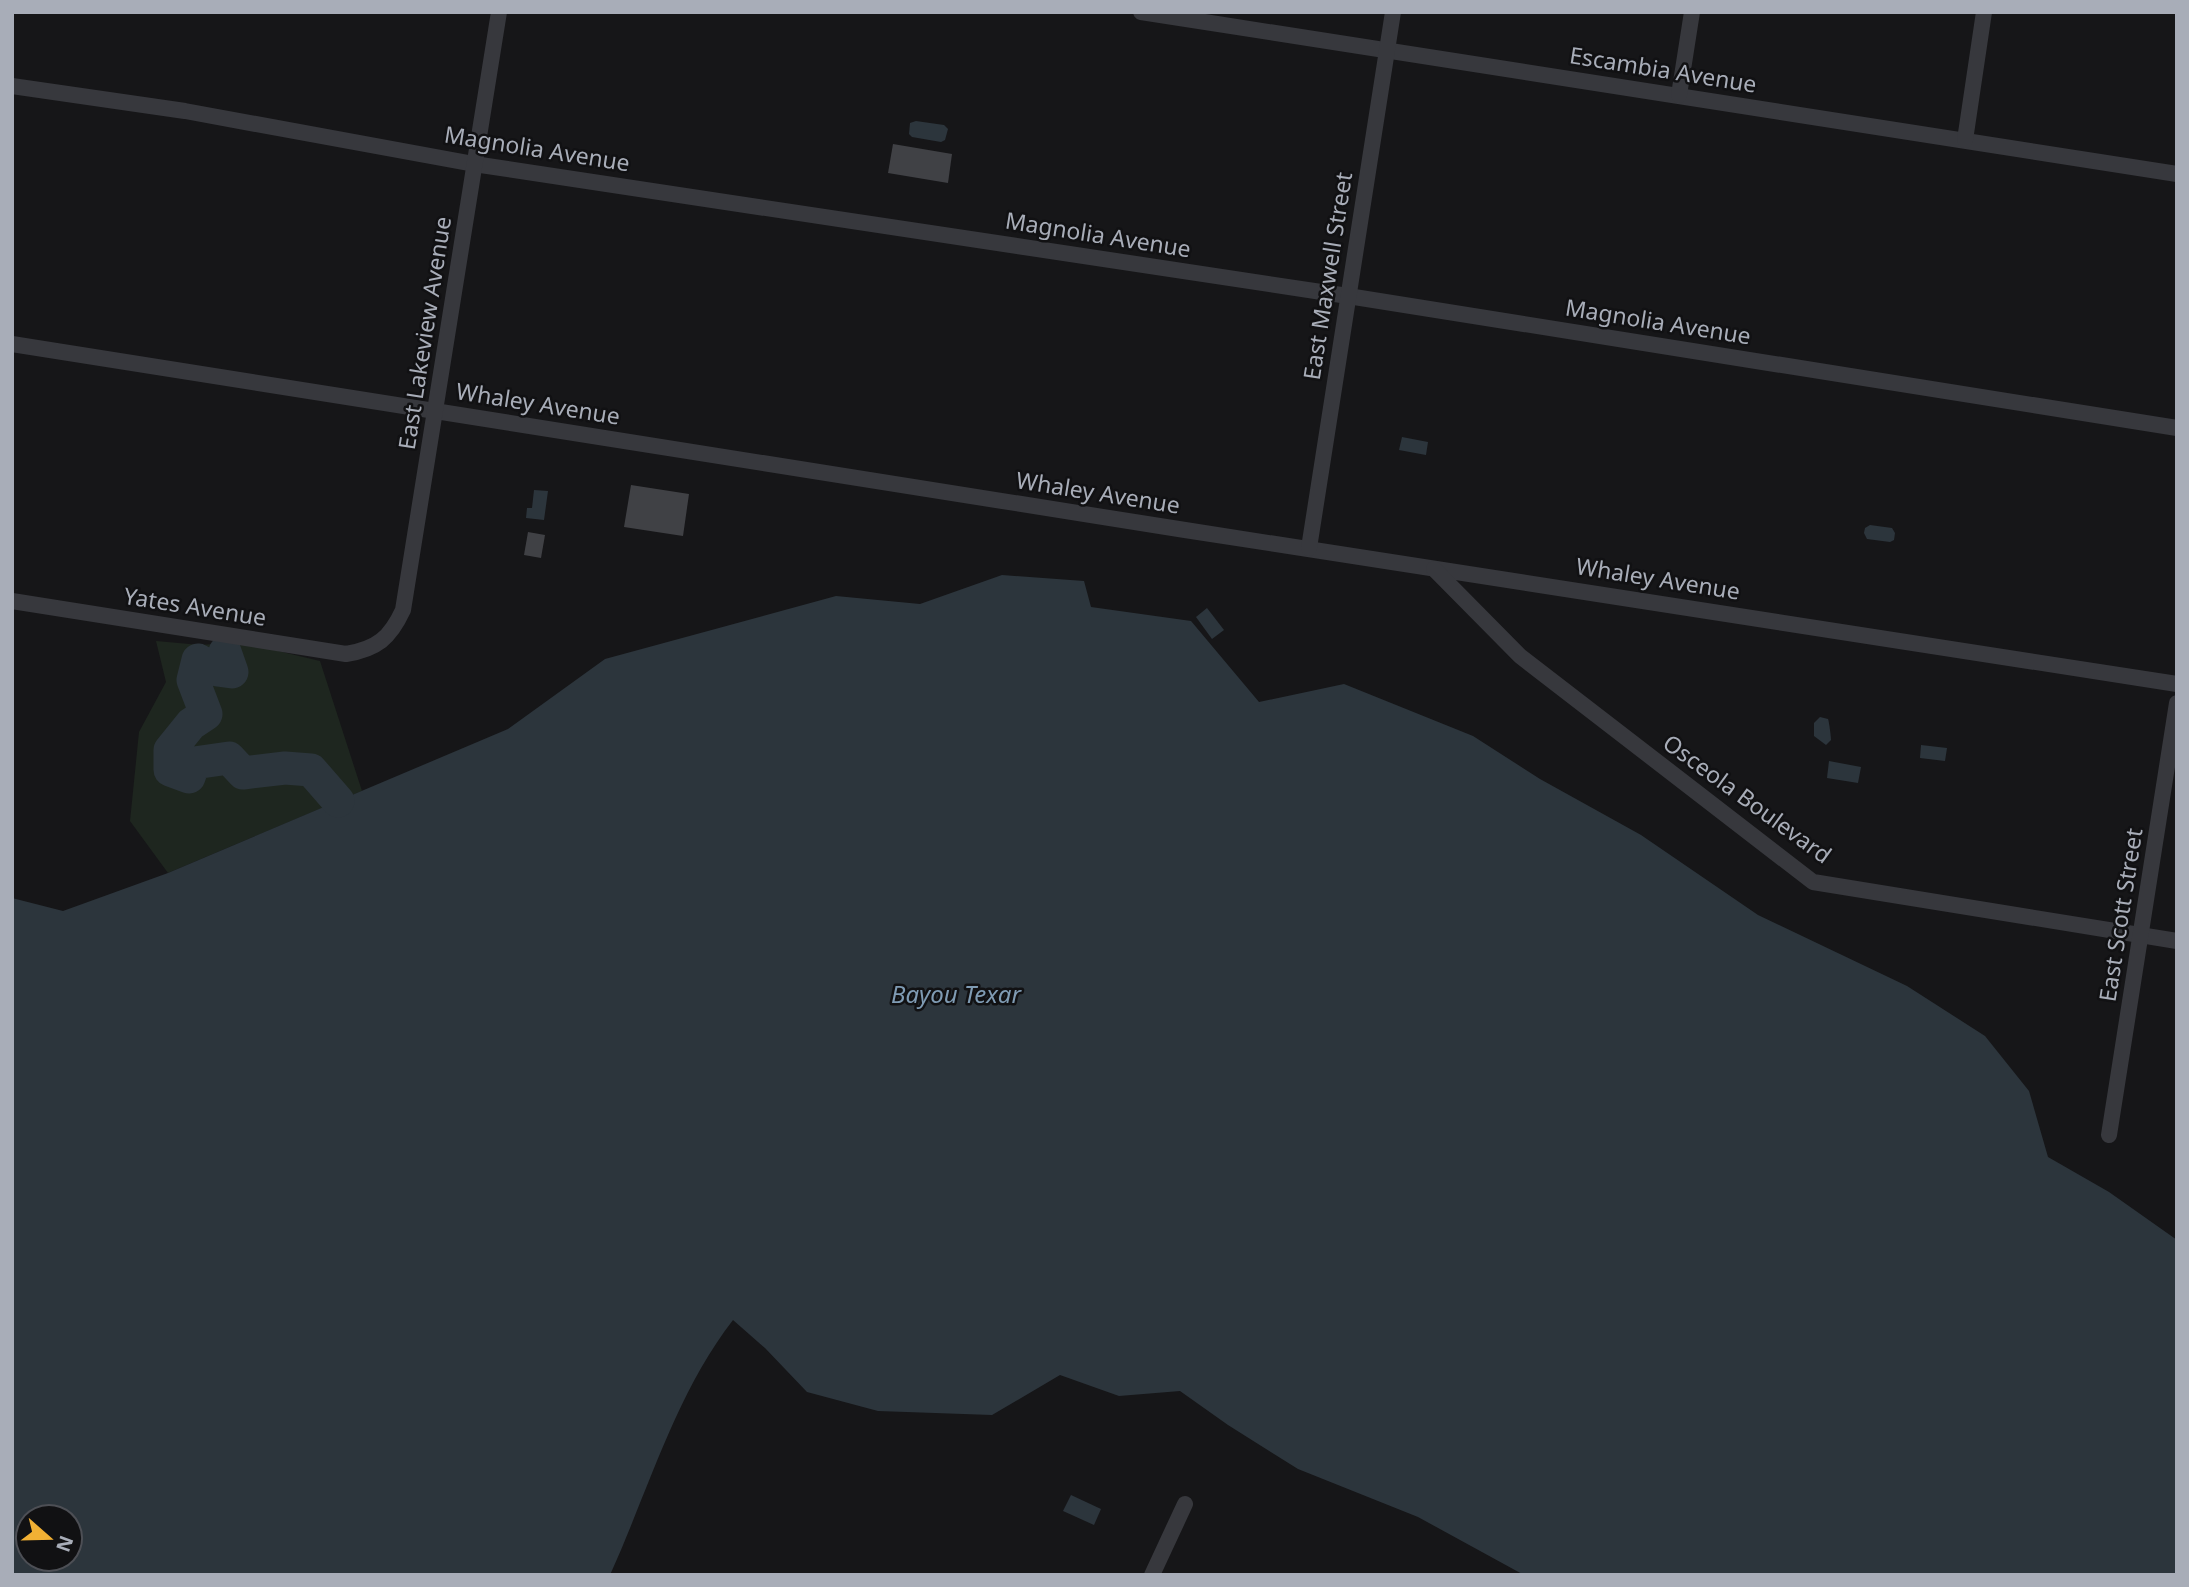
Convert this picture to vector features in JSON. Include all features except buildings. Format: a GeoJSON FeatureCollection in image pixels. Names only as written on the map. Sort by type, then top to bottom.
{"type":"FeatureCollection","features":[{"type":"Feature","properties":{"kind":"street","name":"East Lakeview Avenue"},"geometry":{"type":"LineString","coordinates":[[370,648],[386,638],[396,626],[403,610],[499,12]]}},
{"type":"Feature","properties":{"kind":"street","name":"Escambia Avenue"},"geometry":{"type":"LineString","coordinates":[[1141,12],[2177,174]]}},
{"type":"Feature","properties":{"kind":"street","name":"East Maxwell Street"},"geometry":{"type":"LineString","coordinates":[[1309,548],[1393,12]]}},
{"type":"Feature","properties":{"kind":"street"},"geometry":{"type":"LineString","coordinates":[[1679,95],[1692,12]]}},
{"type":"Feature","properties":{"kind":"street"},"geometry":{"type":"LineString","coordinates":[[1965,140],[1984,12]]}},
{"type":"Feature","properties":{"kind":"street","name":"Magnolia Avenue"},"geometry":{"type":"LineString","coordinates":[[12,86],[185,111],[474,164],[1348,296],[2177,428]]}},
{"type":"Feature","properties":{"kind":"street","name":"Whaley Avenue"},"geometry":{"type":"LineString","coordinates":[[12,344],[2177,684]]}},
{"type":"Feature","properties":{"kind":"street","name":"Osceola Boulevard"},"geometry":{"type":"LineString","coordinates":[[1434,569],[1520,656],[1813,882],[2140,935]]}},
{"type":"Feature","properties":{"kind":"street","name":"Yates Avenue"},"geometry":{"type":"LineString","coordinates":[[12,601],[346,654],[370,648]]}},
{"type":"Feature","properties":{"kind":"street","name":"East Scott Street"},"geometry":{"type":"LineString","coordinates":[[2109,1135],[2177,703]]}},
{"type":"Feature","properties":{"kind":"street"},"geometry":{"type":"LineString","coordinates":[[2140,935],[2177,941]]}},
{"type":"Feature","properties":{"kind":"street"},"geometry":{"type":"LineString","coordinates":[[1153,1575],[1185,1504]]}},
{"type":"Feature","properties":{"kind":"shaded area"},"geometry":{"type":"Polygon","coordinates":[[[156,641],[200,645],[241,642],[320,661],[362,791],[168,873],[130,821],[139,732],[166,682],[156,641]]]}},
{"type":"Feature","properties":{"kind":"water"},"geometry":{"type":"Polygon","coordinates":[[[916,121],[944,125],[948,129],[945,140],[941,142],[912,137],[909,134],[910,123],[916,121]]]}},
{"type":"Feature","properties":{"kind":"water"},"geometry":{"type":"Polygon","coordinates":[[[1402,437],[1428,442],[1426,455],[1399,450],[1402,437]]]}},
{"type":"Feature","properties":{"kind":"water"},"geometry":{"type":"Polygon","coordinates":[[[534,490],[548,491],[544,520],[526,518],[527,508],[532,508],[534,490]]]}},
{"type":"Feature","properties":{"kind":"water"},"geometry":{"type":"Polygon","coordinates":[[[1870,525],[1892,528],[1895,533],[1894,540],[1890,542],[1867,539],[1865,528],[1870,525]]]}},
{"type":"Feature","properties":{"kind":"water","name":"Bayou Texar"},"geometry":{"type":"Polygon","coordinates":[[[1002,575],[1084,581],[1091,607],[1191,621],[1259,702],[1344,684],[1473,736],[1540,779],[1641,835],[1758,915],[1907,986],[1985,1036],[2029,1091],[2048,1157],[2109,1192],[2177,1240],[2177,1575],[1524,1575],[1418,1517],[1298,1469],[1180,1391],[1119,1396],[1060,1375],[992,1415],[878,1411],[807,1392],[765,1348],[733,1320],[695,1379],[679,1411],[610,1575],[12,1575],[12,898],[63,911],[168,873],[508,729],[605,659],[836,596],[920,604],[1002,575]]]}},
{"type":"Feature","properties":{"kind":"water"},"geometry":{"type":"Polygon","coordinates":[[[1207,608],[1224,630],[1212,639],[1196,617],[1207,608]]]}},
{"type":"Feature","properties":{"kind":"water"},"geometry":{"type":"Polygon","coordinates":[[[1820,717],[1828,719],[1831,740],[1826,745],[1814,736],[1814,723],[1820,717]]]}},
{"type":"Feature","properties":{"kind":"water"},"geometry":{"type":"Polygon","coordinates":[[[1921,745],[1947,748],[1945,761],[1920,758],[1921,745]]]}},
{"type":"Feature","properties":{"kind":"water"},"geometry":{"type":"Polygon","coordinates":[[[1829,761],[1861,767],[1858,783],[1827,778],[1829,761]]]}},
{"type":"Feature","properties":{"kind":"water"},"geometry":{"type":"Polygon","coordinates":[[[1071,1495],[1101,1509],[1094,1525],[1063,1511],[1071,1495]]]}},
{"type":"Feature","properties":{"kind":"waterway"},"geometry":{"type":"LineString","coordinates":[[225,652],[232,672],[217,670],[198,660],[193,680],[206,714],[191,724],[170,750],[170,770],[189,777],[194,763],[229,758],[243,773],[285,768],[311,770],[338,801]]}}]}
